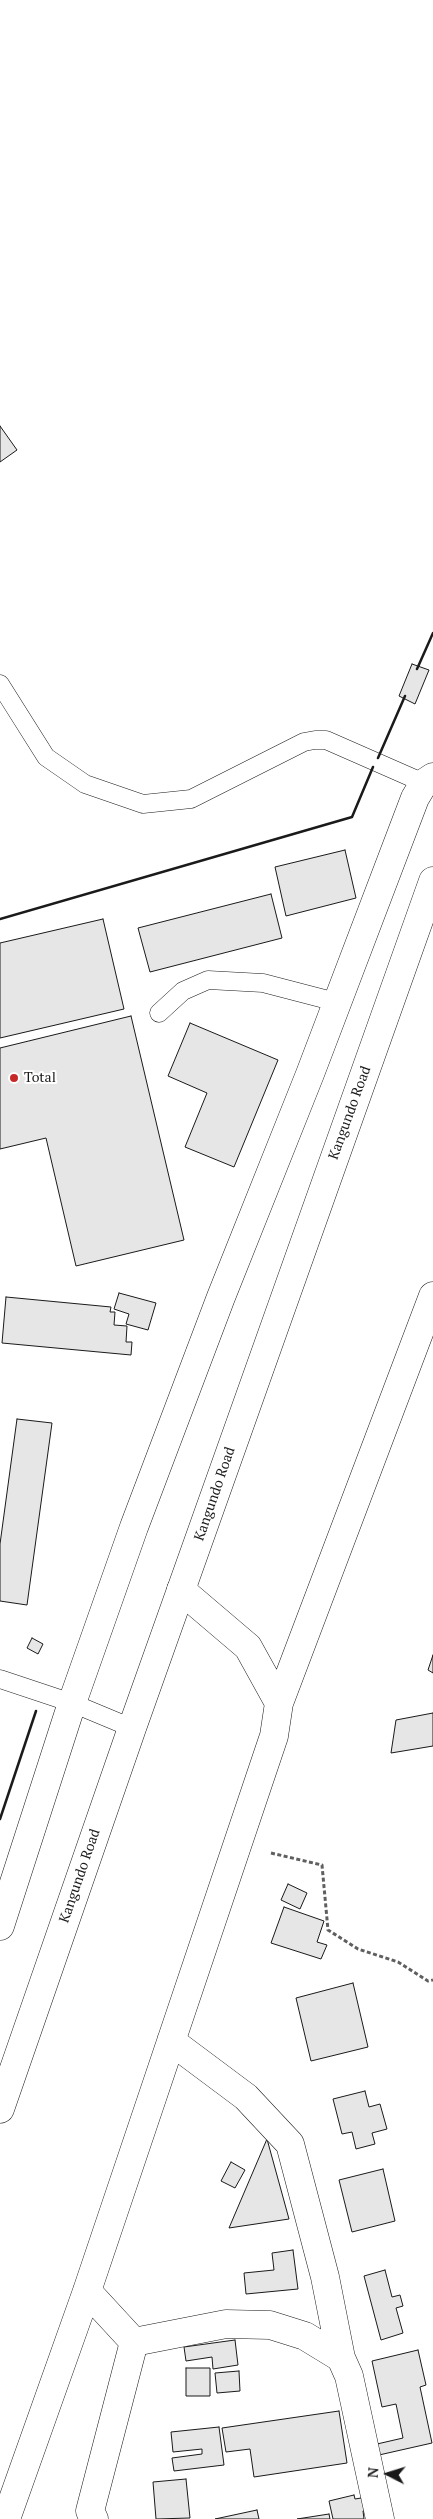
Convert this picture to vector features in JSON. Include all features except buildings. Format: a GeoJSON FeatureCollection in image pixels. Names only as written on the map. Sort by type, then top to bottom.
{"type":"FeatureCollection","features":[{"type":"Feature","properties":{"kind":"main road"},"geometry":{"type":"LineString","coordinates":[[0,1926],[72,1703],[134,1527],[211,1323],[310,1074],[415,798],[428,780]]}},
{"type":"Feature","properties":{"kind":"main road","name":"Kangundo Road"},"geometry":{"type":"LineString","coordinates":[[0,2109],[132,1728],[433,881]]}},
{"type":"Feature","properties":{"kind":"main road"},"geometry":{"type":"LineString","coordinates":[[6,2519],[87,2291],[238,1846],[274,1736],[279,1704],[433,1296]]}},
{"type":"Feature","properties":{"kind":"main road"},"geometry":{"type":"LineString","coordinates":[[181,1590],[248,1647],[279,1704]]}},
{"type":"Feature","properties":{"kind":"main road"},"geometry":{"type":"LineString","coordinates":[[171,2041],[246,2097],[290,2144],[325,2277],[341,2358],[349,2376],[380,2519]]}},
{"type":"Feature","properties":{"kind":"main road"},"geometry":{"type":"LineString","coordinates":[[87,2291],[134,2342]]}},
{"type":"Feature","properties":{"kind":"main road"},"geometry":{"type":"LineString","coordinates":[[134,2342],[226,2324],[270,2325],[305,2336],[341,2358]]}},
{"type":"Feature","properties":{"kind":"main road"},"geometry":{"type":"LineString","coordinates":[[90,2516],[134,2342]]}},
{"type":"Feature","properties":{"kind":"lane"},"geometry":{"type":"LineString","coordinates":[[0,684],[46,757],[85,784],[143,804],[191,799],[304,742],[315,740],[326,740],[428,780]]}},
{"type":"Feature","properties":{"kind":"lane"},"geometry":{"type":"LineString","coordinates":[[159,1013],[183,991],[208,980],[263,983],[336,1002]]}},
{"type":"Feature","properties":{"kind":"lane"},"geometry":{"type":"LineString","coordinates":[[0,1679],[72,1703],[132,1728]]}},
{"type":"Feature","properties":{"kind":"path"},"geometry":{"type":"LineString","coordinates":[[238,1846],[322,1865],[328,1930],[358,1950],[398,1962],[428,1981],[433,1980]]}},
{"type":"Feature","properties":{"kind":"wall"},"geometry":{"type":"LineString","coordinates":[[417,669],[433,633]]}},
{"type":"Feature","properties":{"kind":"wall"},"geometry":{"type":"LineString","coordinates":[[378,758],[405,696]]}},
{"type":"Feature","properties":{"kind":"wall"},"geometry":{"type":"LineString","coordinates":[[0,919],[352,817],[373,767]]}},
{"type":"Feature","properties":{"kind":"wall"},"geometry":{"type":"LineString","coordinates":[[0,1819],[36,1711]]}},
{"type":"Feature","properties":{"kind":"place","name":"Total"},"geometry":{"type":"Point","coordinates":[14,1078]}}]}
